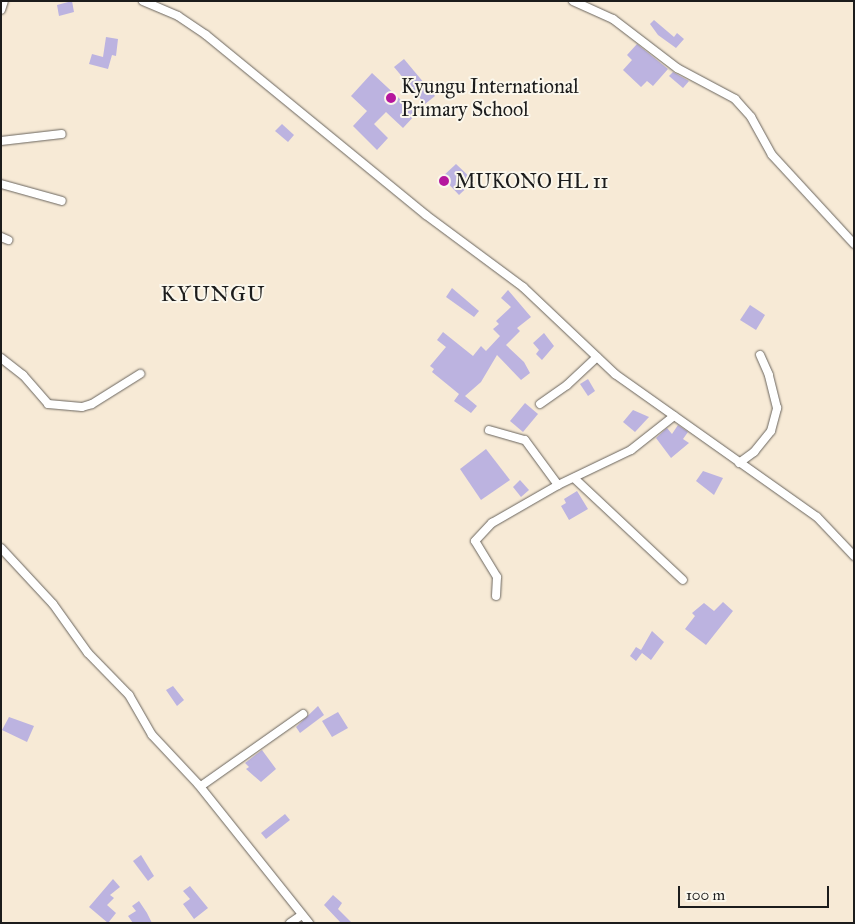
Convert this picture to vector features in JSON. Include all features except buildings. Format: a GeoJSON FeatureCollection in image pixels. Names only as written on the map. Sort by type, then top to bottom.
{"type":"FeatureCollection","features":[{"type":"Feature","properties":{"kind":"street"},"geometry":{"type":"LineString","coordinates":[[1,10],[4,1]]}},
{"type":"Feature","properties":{"kind":"street"},"geometry":{"type":"LineString","coordinates":[[142,1],[178,16],[206,35],[426,215],[523,287],[597,357],[674,416],[817,518],[854,556]]}},
{"type":"Feature","properties":{"kind":"street"},"geometry":{"type":"LineString","coordinates":[[573,1],[613,19],[677,68],[736,99],[751,117],[772,155],[854,244]]}},
{"type":"Feature","properties":{"kind":"street"},"geometry":{"type":"LineString","coordinates":[[1,141],[62,134]]}},
{"type":"Feature","properties":{"kind":"street"},"geometry":{"type":"LineString","coordinates":[[1,184],[62,201]]}},
{"type":"Feature","properties":{"kind":"street"},"geometry":{"type":"LineString","coordinates":[[739,463],[754,452],[771,431],[777,408],[770,375],[760,355]]}},
{"type":"Feature","properties":{"kind":"street"},"geometry":{"type":"LineString","coordinates":[[540,404],[567,385],[597,357]]}},
{"type":"Feature","properties":{"kind":"street"},"geometry":{"type":"LineString","coordinates":[[1,358],[23,375],[48,404],[82,407],[92,404],[140,374]]}},
{"type":"Feature","properties":{"kind":"street"},"geometry":{"type":"LineString","coordinates":[[496,596],[497,577],[475,541],[492,523],[558,485],[645,441],[674,416]]}},
{"type":"Feature","properties":{"kind":"street"},"geometry":{"type":"LineString","coordinates":[[489,430],[524,440],[558,485]]}},
{"type":"Feature","properties":{"kind":"street"},"geometry":{"type":"LineString","coordinates":[[574,478],[683,580]]}},
{"type":"Feature","properties":{"kind":"street"},"geometry":{"type":"LineString","coordinates":[[1,548],[53,604],[88,653],[129,695],[152,735],[200,786],[309,923]]}},
{"type":"Feature","properties":{"kind":"street"},"geometry":{"type":"LineString","coordinates":[[200,786],[303,714]]}},
{"type":"Feature","properties":{"kind":"street"},"geometry":{"type":"LineString","coordinates":[[290,923],[302,915]]}},
{"type":"Feature","properties":{"kind":"place","name":"Kyungu International Primary School"},"geometry":{"type":"Point","coordinates":[391,98]}},
{"type":"Feature","properties":{"kind":"place","name":"MUKONO HL 11"},"geometry":{"type":"Point","coordinates":[444,181]}},
{"type":"Feature","properties":{"kind":"district","name":"KYUNGU"},"geometry":{"type":"Point","coordinates":[213,294]}}]}
